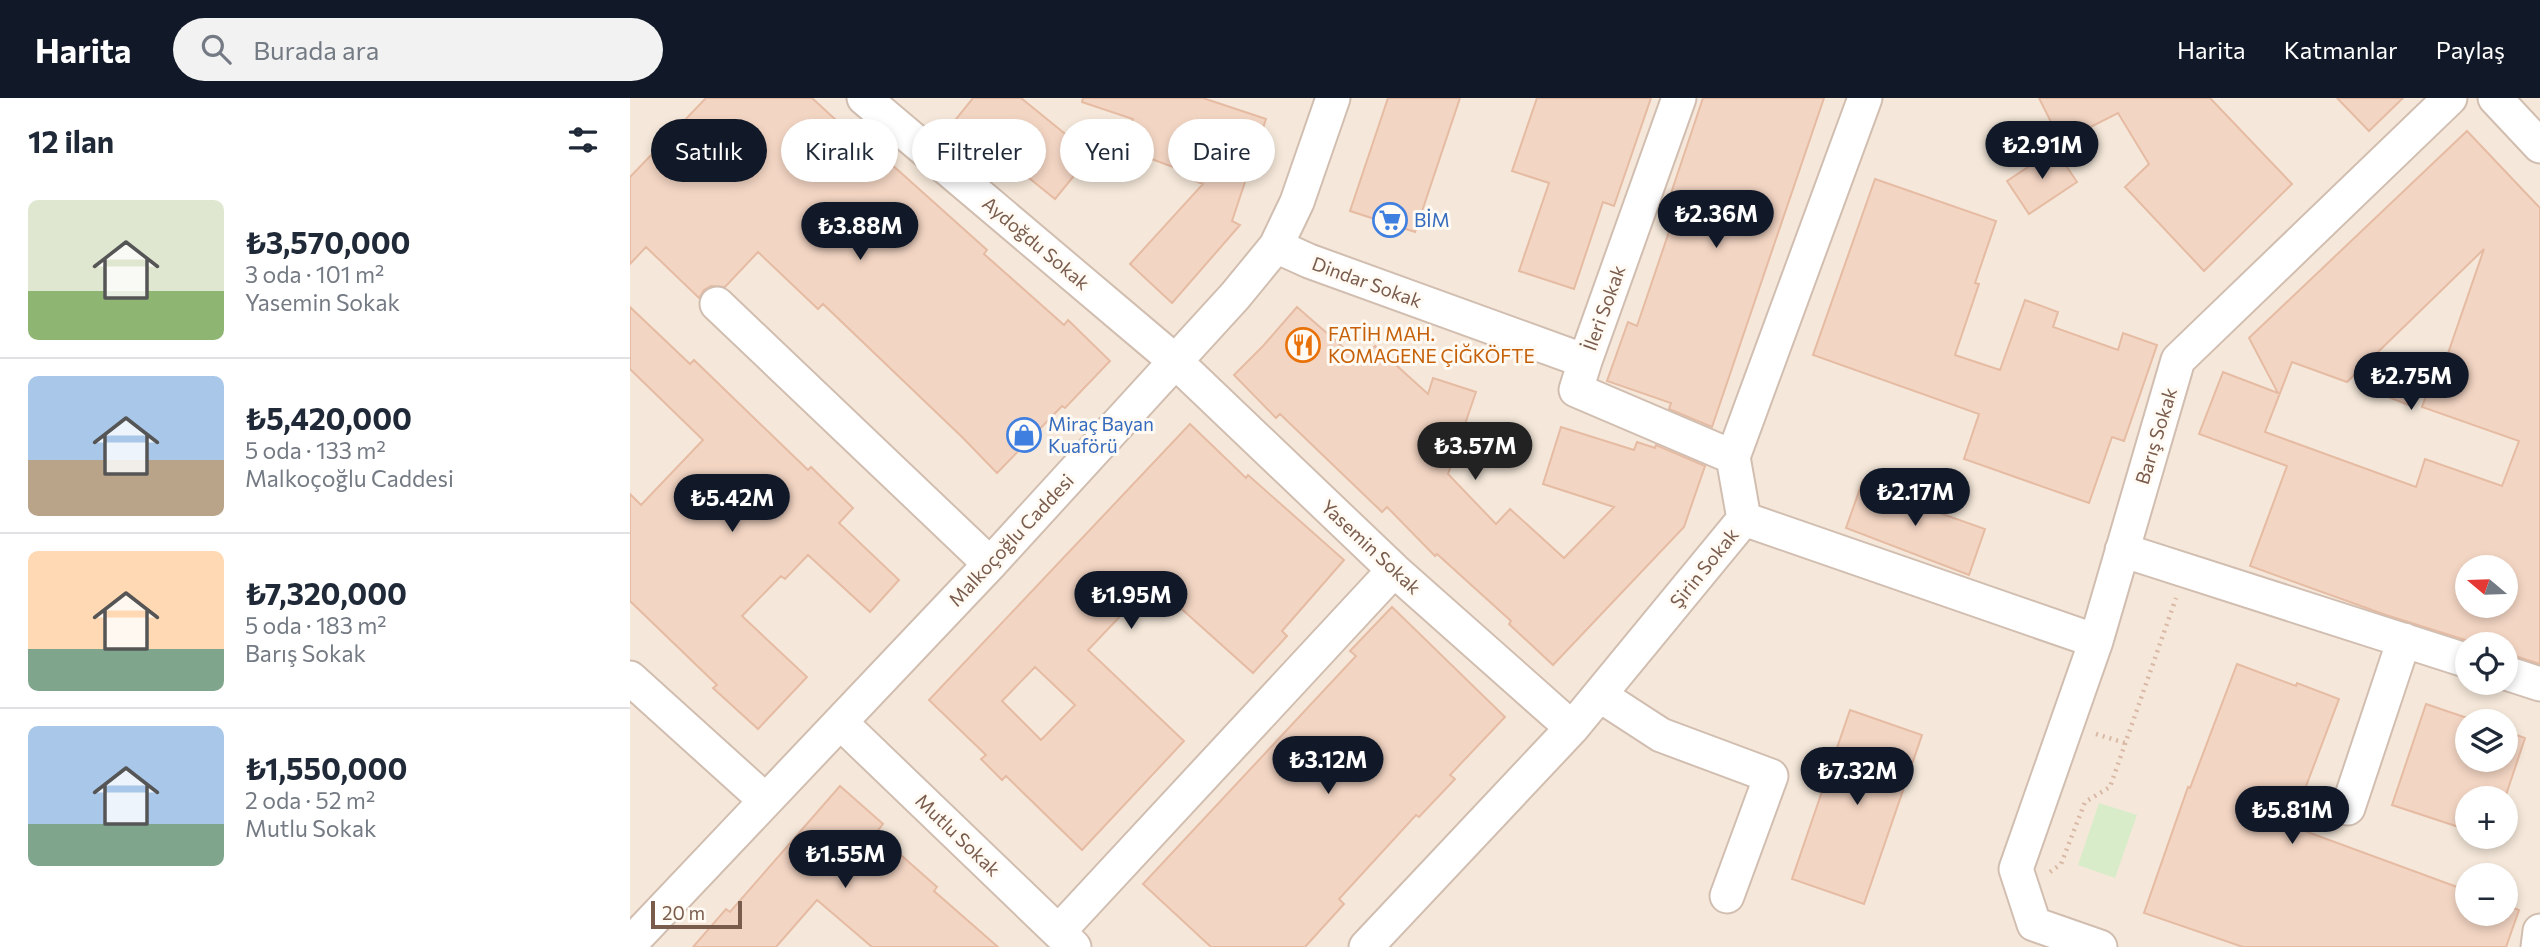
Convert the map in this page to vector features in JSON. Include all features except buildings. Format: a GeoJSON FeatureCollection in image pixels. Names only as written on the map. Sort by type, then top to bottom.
{"type":"FeatureCollection","features":[{"type":"Feature","properties":{"kind":"street","name":"Aydoğdu Sokak"},"geometry":{"type":"LineString","coordinates":[[864,98],[1175,361]]}},
{"type":"Feature","properties":{"kind":"street","name":"Malkoçoğlu Caddesi"},"geometry":{"type":"LineString","coordinates":[[630,944],[990,564],[1235,296],[1276,246],[1297,202],[1333,98]]}},
{"type":"Feature","properties":{"kind":"street","name":"İleri Sokak"},"geometry":{"type":"LineString","coordinates":[[1585,361],[1679,98]]}},
{"type":"Feature","properties":{"kind":"street"},"geometry":{"type":"LineString","coordinates":[[1585,361],[1576,390],[1733,457],[1866,98]]}},
{"type":"Feature","properties":{"kind":"street","name":"Barış Sokak"},"geometry":{"type":"LineString","coordinates":[[2020,880],[2096,641],[2178,360],[2450,98]]}},
{"type":"Feature","properties":{"kind":"street"},"geometry":{"type":"LineString","coordinates":[[2495,98],[2540,146]]}},
{"type":"Feature","properties":{"kind":"street","name":"Dindar Sokak"},"geometry":{"type":"LineString","coordinates":[[1276,246],[1309,261],[1585,361]]}},
{"type":"Feature","properties":{"kind":"street"},"geometry":{"type":"LineString","coordinates":[[717,304],[990,564]]}},
{"type":"Feature","properties":{"kind":"street","name":"Yasemin Sokak"},"geometry":{"type":"LineString","coordinates":[[1175,361],[1394,570],[1572,728]]}},
{"type":"Feature","properties":{"kind":"street","name":"Şirin Sokak"},"geometry":{"type":"LineString","coordinates":[[1366,947],[1601,696],[1744,519],[1733,457]]}},
{"type":"Feature","properties":{"kind":"street"},"geometry":{"type":"LineString","coordinates":[[1744,519],[2096,641]]}},
{"type":"Feature","properties":{"kind":"street"},"geometry":{"type":"LineString","coordinates":[[2122,550],[2455,657]]}},
{"type":"Feature","properties":{"kind":"street"},"geometry":{"type":"LineString","coordinates":[[1066,939],[1394,570]]}},
{"type":"Feature","properties":{"kind":"street"},"geometry":{"type":"LineString","coordinates":[[2348,808],[2404,640]]}},
{"type":"Feature","properties":{"kind":"street"},"geometry":{"type":"LineString","coordinates":[[2518,677],[2540,684]]}},
{"type":"Feature","properties":{"kind":"street"},"geometry":{"type":"LineString","coordinates":[[630,678],[765,800]]}},
{"type":"Feature","properties":{"kind":"street"},"geometry":{"type":"LineString","coordinates":[[1601,696],[1661,736],[1771,776],[1727,896]]}},
{"type":"Feature","properties":{"kind":"street","name":"Mutlu Sokak"},"geometry":{"type":"LineString","coordinates":[[841,723],[1066,939]]}},
{"type":"Feature","properties":{"kind":"street"},"geometry":{"type":"LineString","coordinates":[[2020,880],[2034,925],[2100,947]]}},
{"type":"Feature","properties":{"kind":"street"},"geometry":{"type":"LineString","coordinates":[[2538,947],[2540,932]]}},
{"type":"Feature","properties":{"kind":"path"},"geometry":{"type":"LineString","coordinates":[[2020,880],[2061,864],[2085,803],[2110,787],[2185,570]]}},
{"type":"Feature","properties":{"kind":"shaded area"},"geometry":{"type":"Polygon","coordinates":[[[630,98],[2540,98],[2540,947],[630,947],[630,98]]]}},
{"type":"Feature","properties":{"kind":"green space"},"geometry":{"type":"Polygon","coordinates":[[[2099,803],[2137,815],[2115,878],[2078,865],[2099,803]]]}},
{"type":"Feature","properties":{"kind":"place","name":"BİM"},"geometry":{"type":"Point","coordinates":[1390,220]}},
{"type":"Feature","properties":{"kind":"place","name":"FATİH MAH. KOMAGENE ÇİĞKÖFTE"},"geometry":{"type":"Point","coordinates":[1303,345]}},
{"type":"Feature","properties":{"kind":"place","name":"Miraç Bayan Kuaförü"},"geometry":{"type":"Point","coordinates":[1024,435]}}]}
